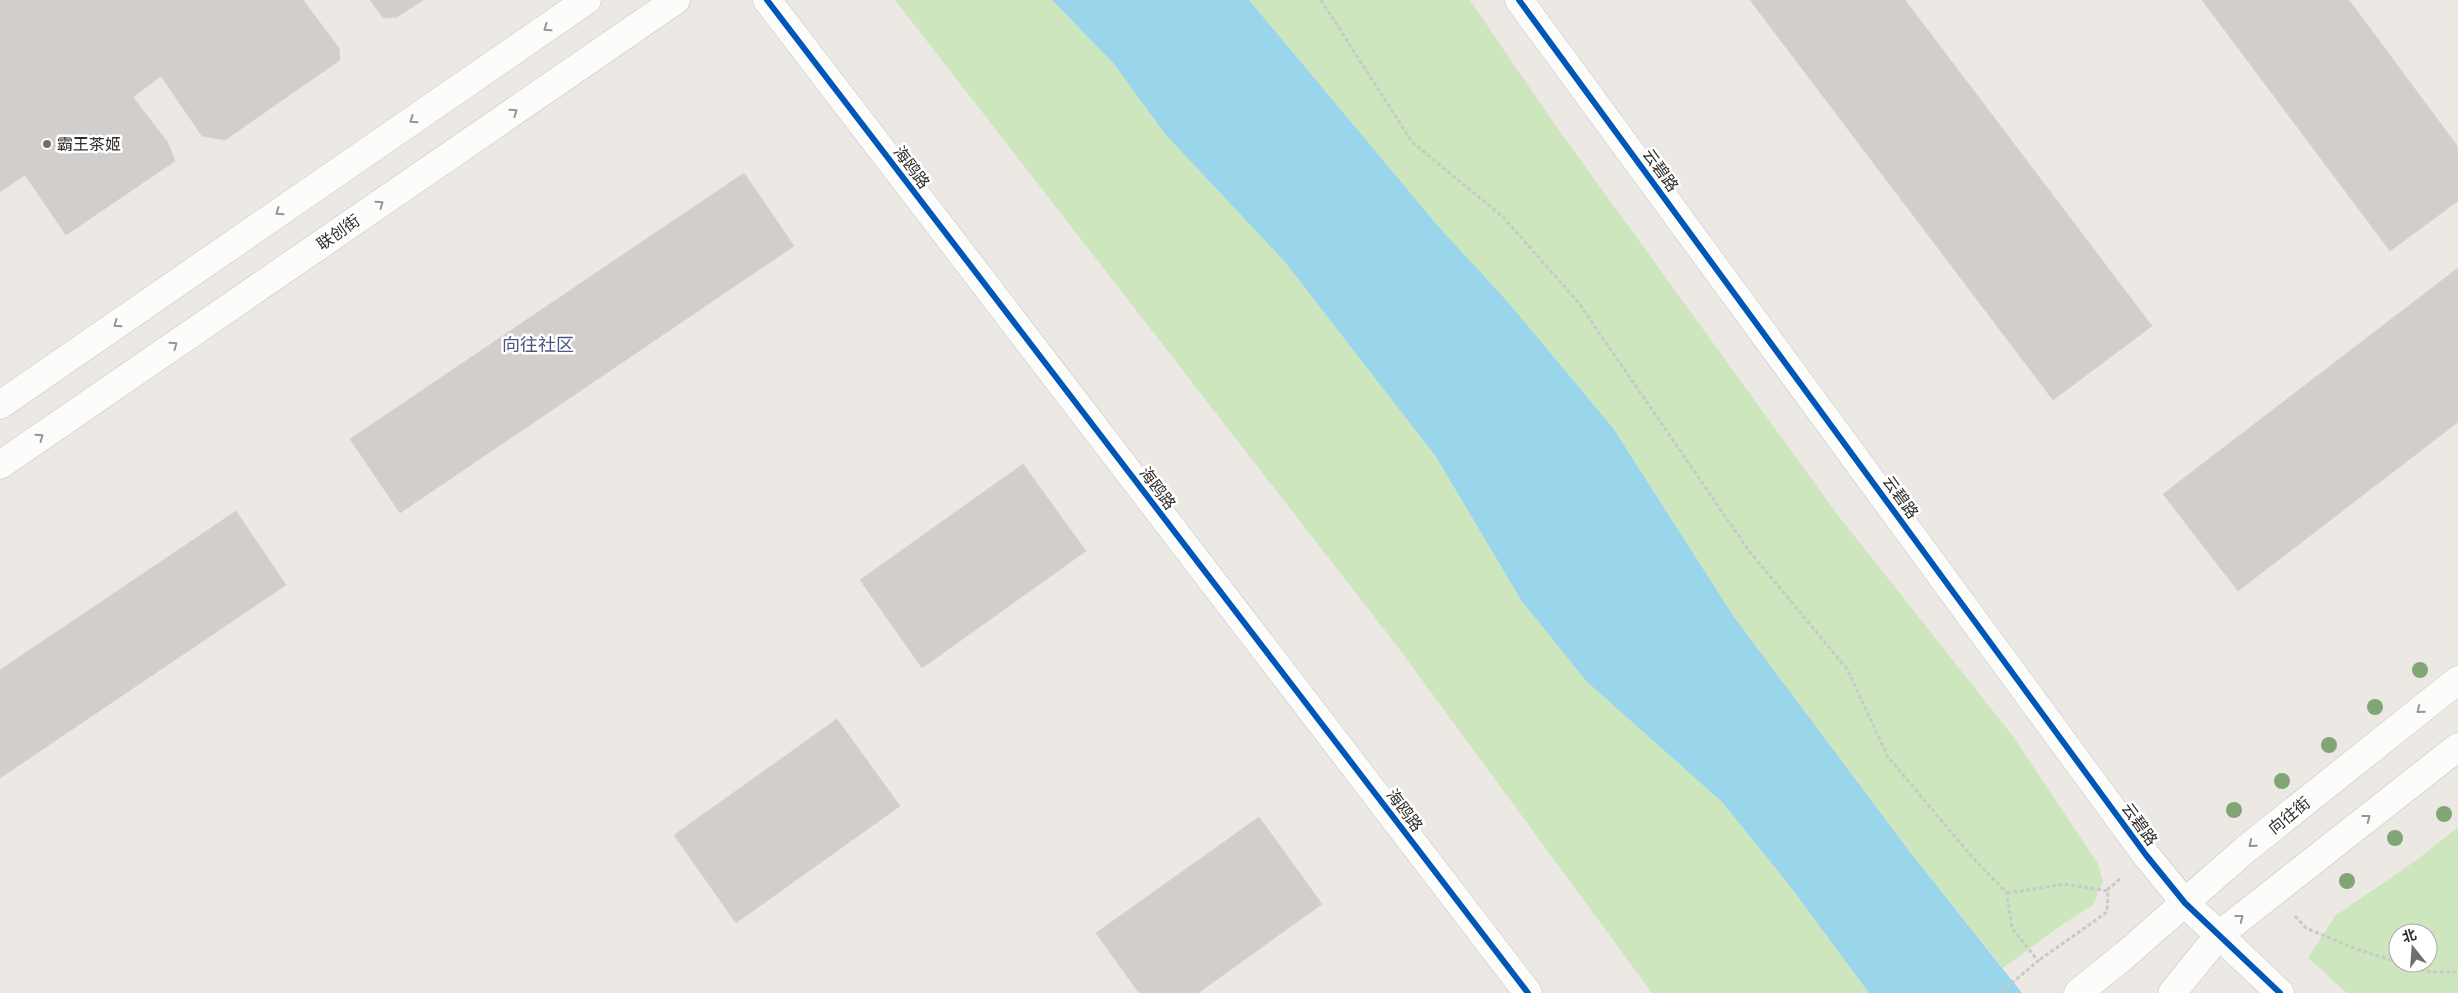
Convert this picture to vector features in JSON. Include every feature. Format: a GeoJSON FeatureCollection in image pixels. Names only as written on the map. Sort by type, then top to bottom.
{"type":"FeatureCollection","features":[{"type":"Feature","properties":{"kind":"street"},"geometry":{"type":"LineString","coordinates":[[0,405],[587,0]]}},
{"type":"Feature","properties":{"kind":"street","name":"联创街"},"geometry":{"type":"LineString","coordinates":[[0,465],[676,0]]}},
{"type":"Feature","properties":{"kind":"street","name":"海鸥路"},"geometry":{"type":"LineString","coordinates":[[767,0],[1528,993]]}},
{"type":"Feature","properties":{"kind":"street","name":"云碧路"},"geometry":{"type":"LineString","coordinates":[[1519,0],[2146,855],[2185,902],[2280,993]]}},
{"type":"Feature","properties":{"kind":"street","name":"向往街"},"geometry":{"type":"LineString","coordinates":[[2078,993],[2125,956],[2246,850],[2458,680]]}},
{"type":"Feature","properties":{"kind":"street"},"geometry":{"type":"LineString","coordinates":[[2172,993],[2219,935],[2458,748]]}},
{"type":"Feature","properties":{"kind":"path"},"geometry":{"type":"LineString","coordinates":[[1321,0],[1412,142],[1503,217],[1578,302],[1749,551],[1847,669],[1888,757],[1972,858],[2007,893],[2012,928],[2038,961]]}},
{"type":"Feature","properties":{"kind":"path"},"geometry":{"type":"LineString","coordinates":[[2000,993],[2038,961],[2107,912],[2108,891],[2065,884],[2007,893]]}},
{"type":"Feature","properties":{"kind":"path"},"geometry":{"type":"LineString","coordinates":[[2274,892],[2306,928],[2356,949],[2388,959]]}},
{"type":"Feature","properties":{"kind":"path"},"geometry":{"type":"LineString","coordinates":[[2438,972],[2458,972]]}},
{"type":"Feature","properties":{"kind":"green space"},"geometry":{"type":"Polygon","coordinates":[[[895,0],[1052,0],[1114,64],[1165,134],[1285,262],[1436,457],[1521,600],[1586,681],[1722,802],[1789,885],[1869,993],[1652,993],[1397,646],[895,0]]]}},
{"type":"Feature","properties":{"kind":"green space"},"geometry":{"type":"Polygon","coordinates":[[[1249,0],[1470,0],[1553,122],[1837,514],[2012,735],[2098,864],[2103,881],[2093,905],[2063,924],[2003,968],[1910,852],[1734,617],[1613,428],[1507,301],[1438,226],[1249,0]]]}},
{"type":"Feature","properties":{"kind":"green space"},"geometry":{"type":"Polygon","coordinates":[[[2458,827],[2458,993],[2347,993],[2308,958],[2335,916],[2418,859],[2458,827]]]}},
{"type":"Feature","properties":{"kind":"water"},"geometry":{"type":"Polygon","coordinates":[[[1052,0],[1249,0],[1438,226],[1507,301],[1613,428],[1734,617],[1910,852],[2022,993],[1869,993],[1789,885],[1722,802],[1586,681],[1521,600],[1436,457],[1285,262],[1165,134],[1114,64],[1052,0]]]}},
{"type":"Feature","properties":{"kind":"building"},"geometry":{"type":"Polygon","coordinates":[[[0,0],[303,0],[339,48],[340,60],[225,140],[202,136],[161,76],[133,97],[168,143],[175,161],[66,235],[25,175],[0,192],[0,0]]]}},
{"type":"Feature","properties":{"kind":"building"},"geometry":{"type":"Polygon","coordinates":[[[370,0],[423,0],[397,17],[383,18],[370,0]]]}},
{"type":"Feature","properties":{"kind":"building"},"geometry":{"type":"Polygon","coordinates":[[[1750,0],[1905,0],[2152,326],[2053,400],[1750,0]]]}},
{"type":"Feature","properties":{"kind":"building"},"geometry":{"type":"Polygon","coordinates":[[[2202,0],[2349,0],[2458,147],[2458,201],[2390,251],[2202,0]]]}},
{"type":"Feature","properties":{"kind":"building"},"geometry":{"type":"Polygon","coordinates":[[[744,173],[794,246],[400,513],[350,439],[744,173]]]}},
{"type":"Feature","properties":{"kind":"building"},"geometry":{"type":"Polygon","coordinates":[[[2458,268],[2458,422],[2238,591],[2163,494],[2458,268]]]}},
{"type":"Feature","properties":{"kind":"building"},"geometry":{"type":"Polygon","coordinates":[[[1023,464],[1086,551],[922,668],[860,580],[1023,464]]]}},
{"type":"Feature","properties":{"kind":"building"},"geometry":{"type":"Polygon","coordinates":[[[236,511],[286,585],[0,778],[0,670],[236,511]]]}},
{"type":"Feature","properties":{"kind":"building"},"geometry":{"type":"Polygon","coordinates":[[[837,719],[900,806],[736,923],[674,835],[837,719]]]}},
{"type":"Feature","properties":{"kind":"building"},"geometry":{"type":"Polygon","coordinates":[[[1259,817],[1322,904],[1198,993],[1139,993],[1096,933],[1259,817]]]}},
{"type":"Feature","properties":{"kind":"cycle path"},"geometry":{"type":"LineString","coordinates":[[767,0],[1528,993]]}},
{"type":"Feature","properties":{"kind":"cycle path"},"geometry":{"type":"LineString","coordinates":[[1519,0],[2146,855],[2185,903],[2280,993]]}},
{"type":"Feature","properties":{"kind":"place","name":"霸王茶姬"},"geometry":{"type":"Point","coordinates":[47,144]}},
{"type":"Feature","properties":{"kind":"district","name":"向往社区"},"geometry":{"type":"Point","coordinates":[538,345]}}]}
